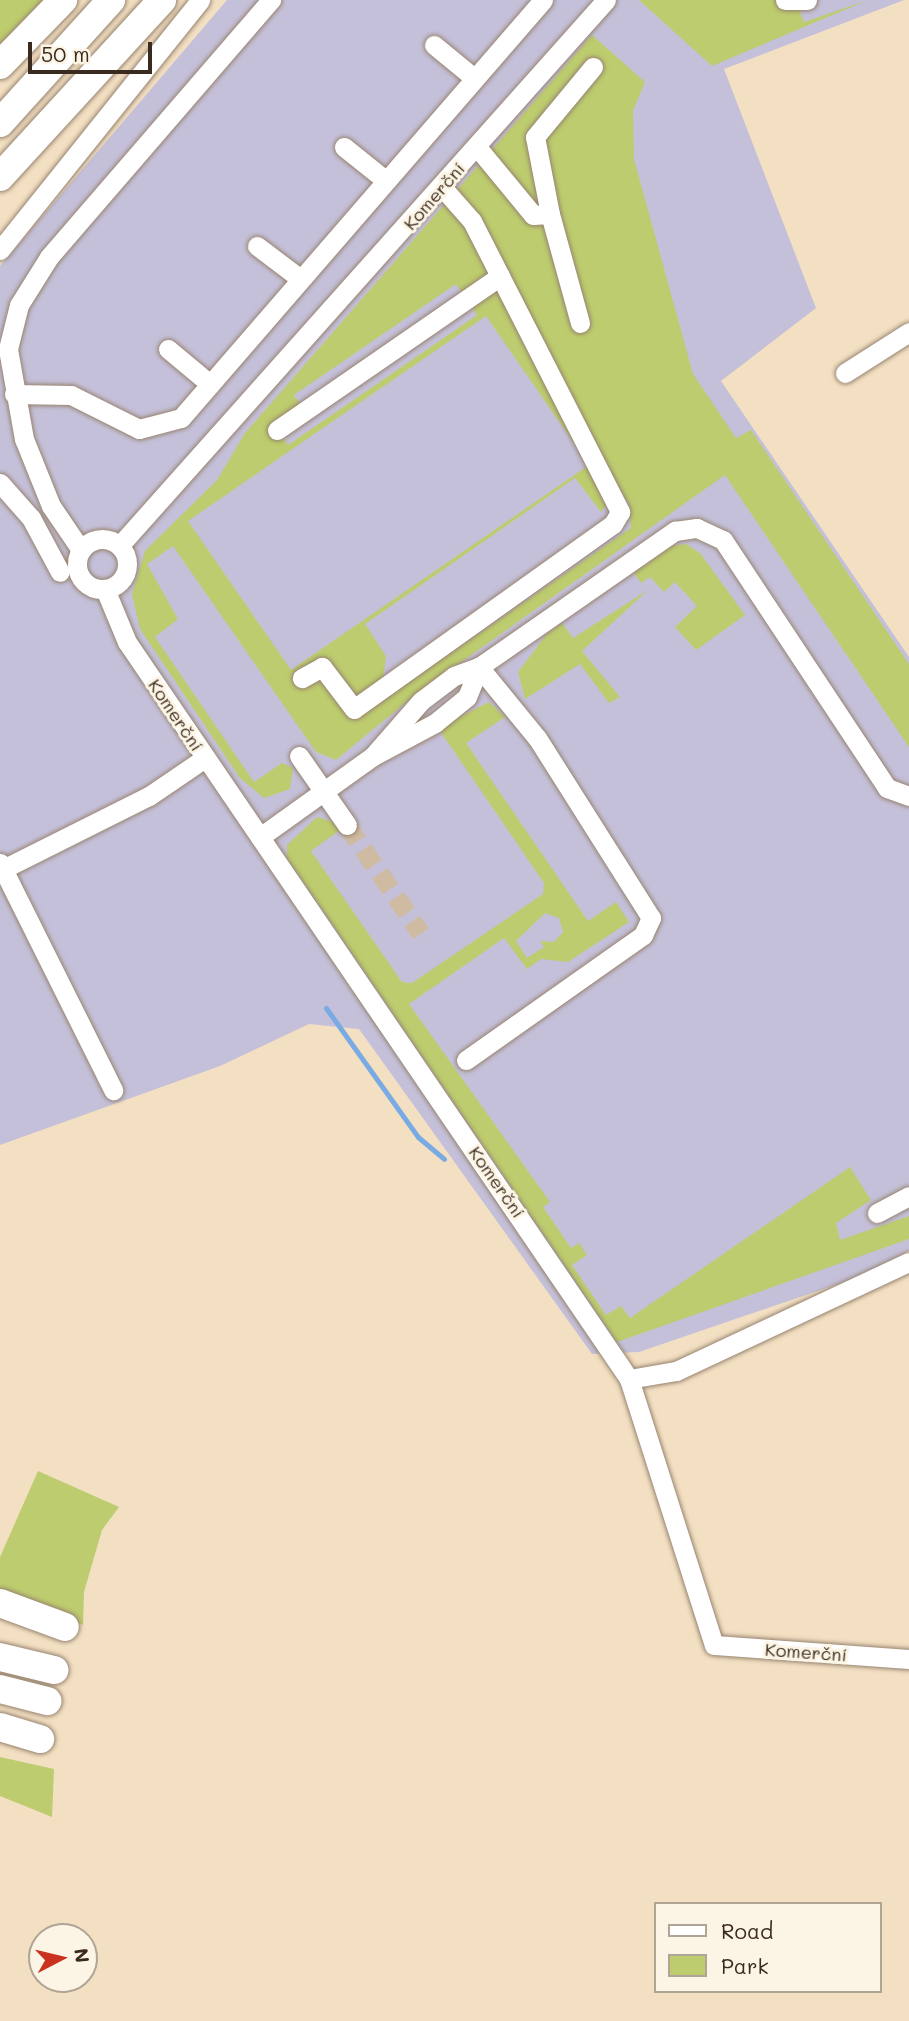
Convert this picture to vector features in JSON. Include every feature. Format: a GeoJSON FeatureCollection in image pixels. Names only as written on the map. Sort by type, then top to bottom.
{"type":"FeatureCollection","features":[{"type":"Feature","properties":{"kind":"highway"},"geometry":{"type":"LineString","coordinates":[[0,65],[63,0]]}},
{"type":"Feature","properties":{"kind":"highway"},"geometry":{"type":"LineString","coordinates":[[0,123],[111,0]]}},
{"type":"Feature","properties":{"kind":"highway"},"geometry":{"type":"LineString","coordinates":[[0,177],[162,0]]}},
{"type":"Feature","properties":{"kind":"highway"},"geometry":{"type":"LineString","coordinates":[[0,1603],[65,1632],[0,1621]]}},
{"type":"Feature","properties":{"kind":"highway"},"geometry":{"type":"LineString","coordinates":[[0,1657],[54,1670]]}},
{"type":"Feature","properties":{"kind":"highway"},"geometry":{"type":"LineString","coordinates":[[0,1689],[47,1701]]}},
{"type":"Feature","properties":{"kind":"highway"},"geometry":{"type":"LineString","coordinates":[[0,1729],[40,1739]]}},
{"type":"Feature","properties":{"kind":"street"},"geometry":{"type":"LineString","coordinates":[[0,250],[200,0]]}},
{"type":"Feature","properties":{"kind":"street"},"geometry":{"type":"LineString","coordinates":[[81,550],[99,539],[120,545],[127,568],[120,582],[105,589],[83,580],[77,566],[81,550],[37,474],[14,394],[12,325],[30,283],[271,0]]}},
{"type":"Feature","properties":{"kind":"street","name":"Komerční"},"geometry":{"type":"LineString","coordinates":[[120,545],[606,0]]}},
{"type":"Feature","properties":{"kind":"street"},"geometry":{"type":"LineString","coordinates":[[785,0],[807,0]]}},
{"type":"Feature","properties":{"kind":"street"},"geometry":{"type":"LineString","coordinates":[[14,394],[58,392],[127,426],[156,429],[181,418],[298,276],[538,1]]}},
{"type":"Feature","properties":{"kind":"street"},"geometry":{"type":"LineString","coordinates":[[434,45],[473,78]]}},
{"type":"Feature","properties":{"kind":"street"},"geometry":{"type":"LineString","coordinates":[[580,323],[550,214],[535,137],[593,67]]}},
{"type":"Feature","properties":{"kind":"street"},"geometry":{"type":"LineString","coordinates":[[344,147],[384,179]]}},
{"type":"Feature","properties":{"kind":"street"},"geometry":{"type":"LineString","coordinates":[[477,147],[533,215],[550,214]]}},
{"type":"Feature","properties":{"kind":"street"},"geometry":{"type":"LineString","coordinates":[[302,678],[322,667],[354,709],[613,524],[620,512],[472,221],[442,187]]}},
{"type":"Feature","properties":{"kind":"street"},"geometry":{"type":"LineString","coordinates":[[257,246],[298,276]]}},
{"type":"Feature","properties":{"kind":"street"},"geometry":{"type":"LineString","coordinates":[[277,430],[500,276]]}},
{"type":"Feature","properties":{"kind":"street"},"geometry":{"type":"LineString","coordinates":[[845,373],[909,332]]}},
{"type":"Feature","properties":{"kind":"street"},"geometry":{"type":"LineString","coordinates":[[168,349],[210,384]]}},
{"type":"Feature","properties":{"kind":"street"},"geometry":{"type":"LineString","coordinates":[[0,483],[31,518],[61,572]]}},
{"type":"Feature","properties":{"kind":"street"},"geometry":{"type":"LineString","coordinates":[[260,837],[373,756],[435,723],[467,697],[479,667],[675,531],[697,528],[723,540],[887,788],[909,796]]}},
{"type":"Feature","properties":{"kind":"street","name":"Komerční"},"geometry":{"type":"LineString","coordinates":[[105,589],[127,642],[629,1380],[714,1645],[909,1659]]}},
{"type":"Feature","properties":{"kind":"street"},"geometry":{"type":"LineString","coordinates":[[466,1060],[643,935],[651,918],[537,738],[479,667]]}},
{"type":"Feature","properties":{"kind":"street"},"geometry":{"type":"LineString","coordinates":[[299,756],[347,825]]}},
{"type":"Feature","properties":{"kind":"street"},"geometry":{"type":"LineString","coordinates":[[113,1090],[1,866],[149,796],[205,758]]}},
{"type":"Feature","properties":{"kind":"street"},"geometry":{"type":"LineString","coordinates":[[877,1213],[909,1196]]}},
{"type":"Feature","properties":{"kind":"street"},"geometry":{"type":"LineString","coordinates":[[629,1380],[676,1371],[909,1262]]}},
{"type":"Feature","properties":{"kind":"street"},"geometry":{"type":"LineString","coordinates":[[693,1643],[714,1645]]}},
{"type":"Feature","properties":{"kind":"shaded area"},"geometry":{"type":"Polygon","coordinates":[[[227,0],[904,0],[724,69],[816,308],[721,381],[909,657],[909,1251],[856,1278],[639,1352],[592,1354],[359,1029],[309,1024],[220,1066],[0,1145],[0,266],[227,0]]]}},
{"type":"Feature","properties":{"kind":"green space"},"geometry":{"type":"Polygon","coordinates":[[[0,0],[43,0],[0,44],[0,0]]]}},
{"type":"Feature","properties":{"kind":"green space"},"geometry":{"type":"Polygon","coordinates":[[[639,0],[807,0],[797,4],[804,22],[868,0],[712,66],[639,0]]]}},
{"type":"Feature","properties":{"kind":"green space"},"geometry":{"type":"Polygon","coordinates":[[[592,35],[645,82],[633,111],[634,159],[693,374],[736,438],[751,430],[909,664],[909,747],[725,475],[416,694],[336,760],[316,752],[173,546],[147,564],[178,619],[155,637],[254,782],[282,763],[293,768],[290,789],[264,798],[240,778],[140,629],[132,594],[145,551],[217,480],[245,433],[592,35]],[[456,284],[294,395],[305,411],[278,430],[288,445],[477,315],[456,284]],[[486,316],[188,521],[291,670],[589,465],[486,316]],[[575,478],[365,624],[386,656],[380,702],[631,528],[629,502],[615,493],[601,512],[575,478]]]}},
{"type":"Feature","properties":{"kind":"green space"},"geometry":{"type":"Polygon","coordinates":[[[686,544],[700,553],[745,615],[696,650],[675,627],[697,606],[675,582],[664,592],[650,577],[641,583],[634,573],[671,546],[686,544]]]}},
{"type":"Feature","properties":{"kind":"green space"},"geometry":{"type":"Polygon","coordinates":[[[648,590],[582,651],[620,697],[609,703],[580,664],[525,699],[518,672],[546,635],[562,623],[573,638],[648,590]]]}},
{"type":"Feature","properties":{"kind":"green space"},"geometry":{"type":"Polygon","coordinates":[[[489,702],[505,717],[466,743],[588,921],[616,902],[629,922],[568,962],[541,959],[527,969],[504,938],[409,1004],[550,1202],[543,1207],[571,1248],[579,1243],[587,1255],[572,1265],[606,1315],[621,1306],[630,1318],[850,1167],[871,1200],[836,1223],[840,1240],[909,1216],[909,1239],[617,1342],[287,858],[287,845],[317,817],[339,824],[340,830],[311,851],[402,982],[412,983],[543,894],[544,883],[438,728],[489,702]],[[545,913],[516,941],[527,958],[544,947],[540,941],[554,942],[563,932],[559,918],[545,913]]]}},
{"type":"Feature","properties":{"kind":"green space"},"geometry":{"type":"Polygon","coordinates":[[[38,1471],[119,1507],[102,1530],[84,1592],[83,1625],[0,1590],[0,1557],[38,1471]]]}},
{"type":"Feature","properties":{"kind":"green space"},"geometry":{"type":"Polygon","coordinates":[[[0,1757],[54,1769],[52,1817],[0,1796],[0,1757]]]}},
{"type":"Feature","properties":{"kind":"waterway"},"geometry":{"type":"LineString","coordinates":[[326,1008],[418,1137],[444,1159]]}},
{"type":"Feature","properties":{"kind":"tunnel"},"geometry":{"type":"LineString","coordinates":[[347,825],[421,933]]}}]}
